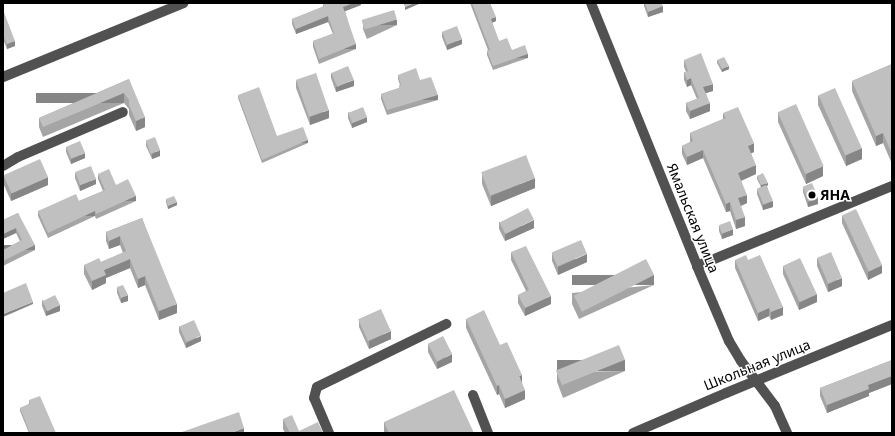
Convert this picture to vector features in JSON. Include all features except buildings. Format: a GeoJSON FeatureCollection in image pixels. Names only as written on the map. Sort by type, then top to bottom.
{"type":"FeatureCollection","features":[{"type":"Feature","properties":{"kind":"street"},"geometry":{"type":"LineString","coordinates":[[3,77],[183,3]]}},
{"type":"Feature","properties":{"kind":"street","name":"Ямальская улица"},"geometry":{"type":"LineString","coordinates":[[595,5],[697,266],[734,351],[775,406],[787,433]]}},
{"type":"Feature","properties":{"kind":"street"},"geometry":{"type":"LineString","coordinates":[[3,166],[18,157],[123,112]]}},
{"type":"Feature","properties":{"kind":"street"},"geometry":{"type":"LineString","coordinates":[[697,266],[892,186]]}},
{"type":"Feature","properties":{"kind":"street"},"geometry":{"type":"LineString","coordinates":[[328,433],[314,398],[317,387],[446,324]]}},
{"type":"Feature","properties":{"kind":"street","name":"Школьная улица"},"geometry":{"type":"LineString","coordinates":[[633,433],[892,325]]}},
{"type":"Feature","properties":{"kind":"street"},"geometry":{"type":"LineString","coordinates":[[473,395],[488,433]]}},
{"type":"Feature","properties":{"kind":"place","name":"ЯНА"},"geometry":{"type":"Point","coordinates":[812,195]}}]}
